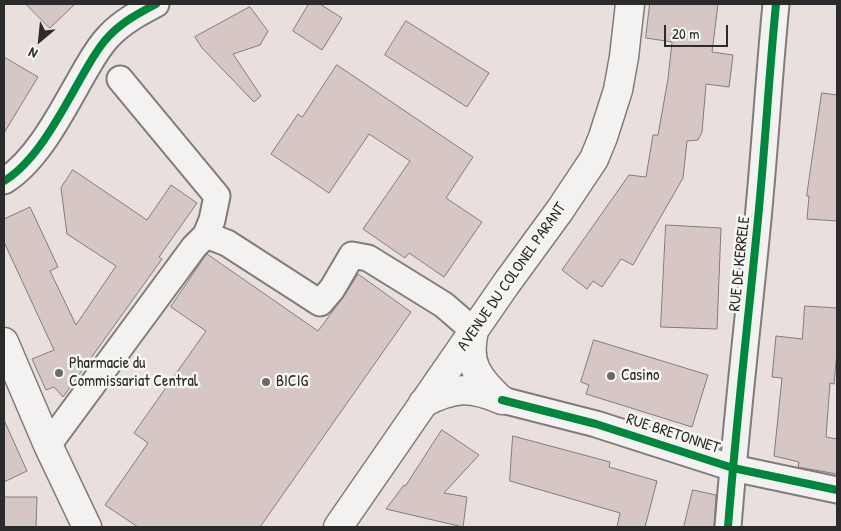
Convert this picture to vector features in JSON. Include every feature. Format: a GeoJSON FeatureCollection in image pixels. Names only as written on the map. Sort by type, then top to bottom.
{"type":"FeatureCollection","features":[{"type":"Feature","properties":{"kind":"main road","name":"AVENUE DU COLONEL PARANT"},"geometry":{"type":"LineString","coordinates":[[338,527],[594,159],[606,130],[618,90],[630,4]]}},
{"type":"Feature","properties":{"kind":"main road"},"geometry":{"type":"LineString","coordinates":[[474,331],[471,353],[472,362],[486,386],[502,400]]}},
{"type":"Feature","properties":{"kind":"main road"},"geometry":{"type":"LineString","coordinates":[[4,342],[85,525]]}},
{"type":"Feature","properties":{"kind":"main road"},"geometry":{"type":"LineString","coordinates":[[423,403],[448,392],[464,390],[482,392],[502,400]]}},
{"type":"Feature","properties":{"kind":"street"},"geometry":{"type":"LineString","coordinates":[[4,181],[11,177],[25,162],[53,126],[96,53],[108,37],[134,15],[156,4]]}},
{"type":"Feature","properties":{"kind":"street","name":"RUE DE KERRELE"},"geometry":{"type":"LineString","coordinates":[[728,527],[732,468],[741,402],[758,217],[776,4]]}},
{"type":"Feature","properties":{"kind":"street"},"geometry":{"type":"LineString","coordinates":[[48,445],[194,248],[206,235],[212,220],[217,196],[120,79]]}},
{"type":"Feature","properties":{"kind":"street"},"geometry":{"type":"LineString","coordinates":[[206,235],[227,244],[320,303],[332,289],[352,255],[368,258],[444,305],[474,331]]}},
{"type":"Feature","properties":{"kind":"street","name":"RUE BRETONNET"},"geometry":{"type":"LineString","coordinates":[[502,400],[596,424],[732,468],[837,490]]}},
{"type":"Feature","properties":{"kind":"building"},"geometry":{"type":"Polygon","coordinates":[[[26,4],[75,4],[50,28],[26,4]]]}},
{"type":"Feature","properties":{"kind":"building"},"geometry":{"type":"Polygon","coordinates":[[[309,4],[320,4],[342,18],[322,50],[293,31],[309,4]]]}},
{"type":"Feature","properties":{"kind":"building"},"geometry":{"type":"Polygon","coordinates":[[[650,4],[718,4],[712,52],[733,55],[729,87],[706,84],[702,132],[698,140],[687,141],[683,178],[633,265],[621,259],[602,287],[593,281],[587,289],[562,270],[629,175],[646,177],[653,135],[658,135],[668,79],[672,42],[646,38],[650,4]]]}},
{"type":"Feature","properties":{"kind":"building"},"geometry":{"type":"Polygon","coordinates":[[[250,7],[268,31],[260,45],[233,54],[261,96],[254,102],[202,48],[195,37],[250,7]]]}},
{"type":"Feature","properties":{"kind":"building"},"geometry":{"type":"Polygon","coordinates":[[[406,21],[489,73],[467,107],[385,55],[406,21]]]}},
{"type":"Feature","properties":{"kind":"building"},"geometry":{"type":"Polygon","coordinates":[[[4,57],[38,77],[4,133],[4,57]]]}},
{"type":"Feature","properties":{"kind":"building"},"geometry":{"type":"Polygon","coordinates":[[[337,65],[473,157],[446,198],[482,222],[444,277],[409,253],[405,258],[363,229],[410,161],[369,134],[329,193],[271,154],[298,114],[302,117],[337,65]]]}},
{"type":"Feature","properties":{"kind":"building"},"geometry":{"type":"Polygon","coordinates":[[[822,93],[837,95],[837,221],[807,219],[809,196],[807,196],[822,93]]]}},
{"type":"Feature","properties":{"kind":"building"},"geometry":{"type":"Polygon","coordinates":[[[73,170],[147,220],[171,185],[197,203],[159,257],[162,259],[63,397],[54,387],[46,390],[32,359],[54,350],[4,242],[4,219],[30,207],[58,267],[50,271],[76,325],[116,266],[67,234],[61,188],[73,170]]]}},
{"type":"Feature","properties":{"kind":"building"},"geometry":{"type":"Polygon","coordinates":[[[666,225],[721,228],[717,329],[661,327],[666,225]]]}},
{"type":"Feature","properties":{"kind":"building","name":"BICIG"},"geometry":{"type":"Polygon","coordinates":[[[207,254],[318,331],[358,274],[411,312],[260,527],[138,527],[105,505],[148,443],[134,433],[206,331],[171,307],[207,254]]]}},
{"type":"Feature","properties":{"kind":"building"},"geometry":{"type":"Polygon","coordinates":[[[805,306],[837,308],[837,352],[834,384],[830,383],[826,437],[837,439],[837,474],[798,467],[799,462],[774,456],[782,378],[772,377],[776,336],[802,339],[805,306]]]}},
{"type":"Feature","properties":{"kind":"building"},"geometry":{"type":"Polygon","coordinates":[[[594,340],[708,375],[692,427],[586,394],[589,385],[581,382],[594,340]]]}},
{"type":"Feature","properties":{"kind":"building"},"geometry":{"type":"Polygon","coordinates":[[[4,420],[27,471],[4,482],[4,420]]]}},
{"type":"Feature","properties":{"kind":"building"},"geometry":{"type":"Polygon","coordinates":[[[442,430],[479,455],[444,493],[467,497],[463,527],[386,509],[405,486],[442,430]]]}},
{"type":"Feature","properties":{"kind":"building"},"geometry":{"type":"Polygon","coordinates":[[[513,436],[610,462],[609,467],[657,481],[645,527],[617,527],[620,513],[510,481],[513,436]]]}},
{"type":"Feature","properties":{"kind":"building"},"geometry":{"type":"Polygon","coordinates":[[[693,490],[716,495],[714,527],[684,527],[693,490]]]}},
{"type":"Feature","properties":{"kind":"building"},"geometry":{"type":"Polygon","coordinates":[[[4,497],[37,497],[36,527],[4,527],[4,497]]]}},
{"type":"Feature","properties":{"kind":"cycle path"},"geometry":{"type":"LineString","coordinates":[[4,181],[17,172],[40,146],[105,40],[125,22],[156,4]]}},
{"type":"Feature","properties":{"kind":"cycle path"},"geometry":{"type":"LineString","coordinates":[[728,527],[776,4]]}},
{"type":"Feature","properties":{"kind":"cycle path"},"geometry":{"type":"LineString","coordinates":[[502,400],[596,424],[733,468],[837,490]]}},
{"type":"Feature","properties":{"kind":"place","name":"Pharmacie du Commissariat Central"},"geometry":{"type":"Point","coordinates":[59,373]}},
{"type":"Feature","properties":{"kind":"place","name":"Casino"},"geometry":{"type":"Point","coordinates":[611,376]}},
{"type":"Feature","properties":{"kind":"place","name":"BICIG"},"geometry":{"type":"Point","coordinates":[266,382]}}]}
